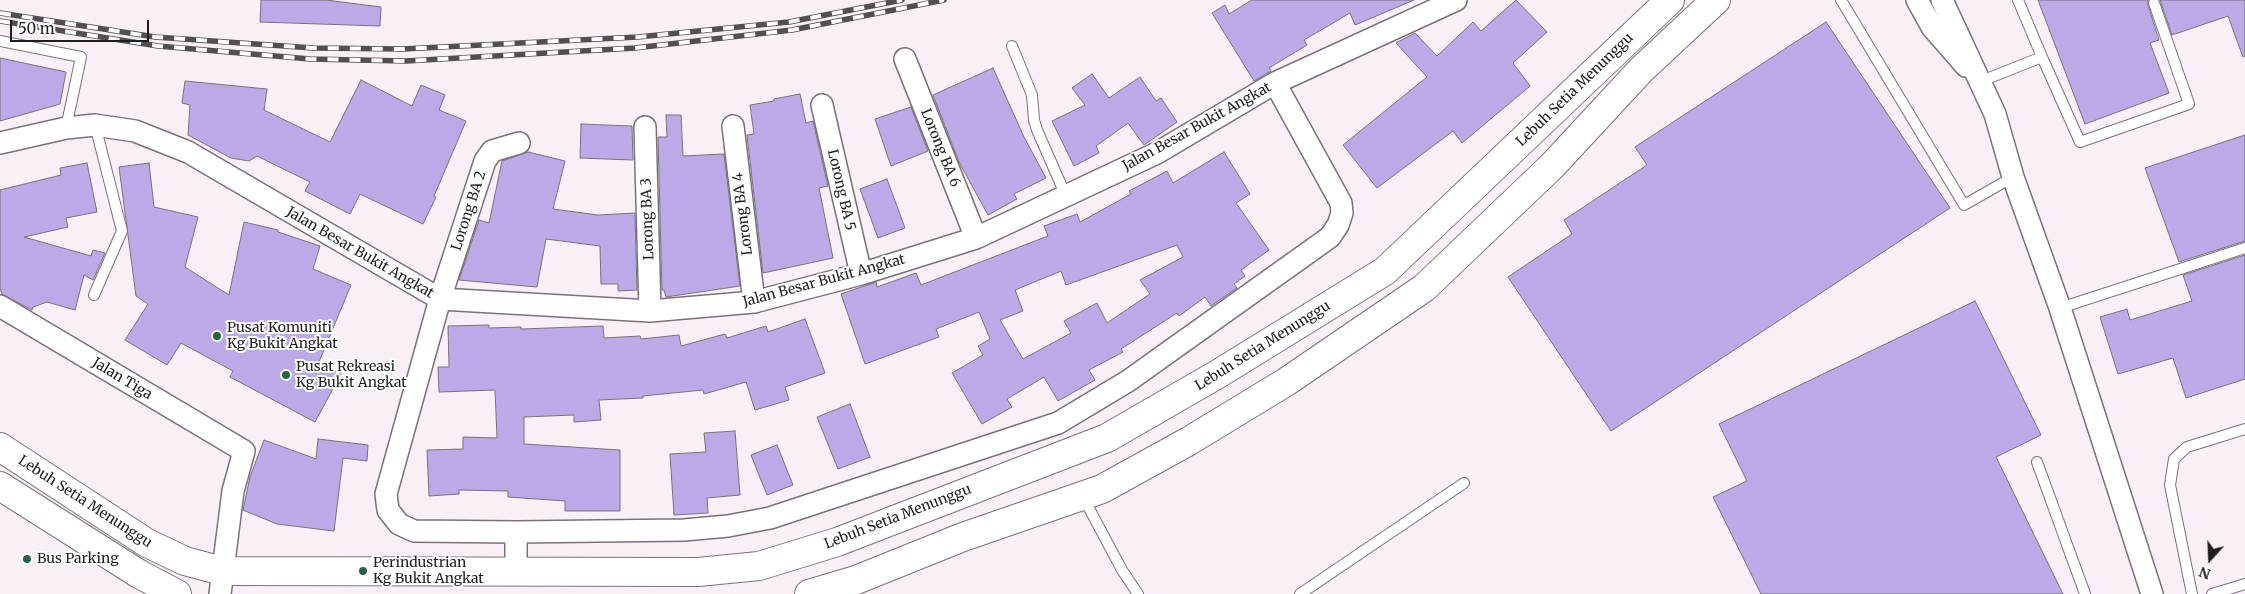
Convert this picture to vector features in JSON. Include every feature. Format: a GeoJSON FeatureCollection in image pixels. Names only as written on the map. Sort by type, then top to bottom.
{"type":"FeatureCollection","features":[{"type":"Feature","properties":{"kind":"street","name":"Jalan Besar Bukit Angkat"},"geometry":{"type":"LineString","coordinates":[[0,143],[66,128],[95,125],[135,131],[188,152],[440,299],[650,311],[754,302],[861,274],[976,238],[1157,153],[1275,84],[1456,0]]}},
{"type":"Feature","properties":{"kind":"street","name":"Lebuh Setia Menunggu"},"geometry":{"type":"LineString","coordinates":[[0,447],[147,543],[185,560],[221,582],[516,571],[698,572],[758,566],[837,542],[1107,438],[1218,374],[1385,271],[1670,0]]}},
{"type":"Feature","properties":{"kind":"street"},"geometry":{"type":"LineString","coordinates":[[809,594],[856,580],[963,537],[1102,489],[1189,442],[1286,382],[1424,288],[1552,166],[1641,70],[1716,0]]}},
{"type":"Feature","properties":{"kind":"street"},"geometry":{"type":"LineString","coordinates":[[1917,0],[1932,27],[1979,82]]}},
{"type":"Feature","properties":{"kind":"street"},"geometry":{"type":"LineString","coordinates":[[1942,0],[1952,16],[1979,82],[1995,114],[2013,178],[2060,308],[2152,594]]}},
{"type":"Feature","properties":{"kind":"street","name":"Lorong BA 6"},"geometry":{"type":"LineString","coordinates":[[905,59],[976,238]]}},
{"type":"Feature","properties":{"kind":"street","name":"Lorong BA 2"},"geometry":{"type":"LineString","coordinates":[[520,143],[492,151],[485,161],[440,299],[386,494],[388,510],[399,524],[414,531],[684,530],[728,526],[754,521],[863,487],[1058,423],[1128,381],[1330,237],[1338,225],[1342,213],[1341,203],[1275,84]]}},
{"type":"Feature","properties":{"kind":"street","name":"Lorong BA 5"},"geometry":{"type":"LineString","coordinates":[[822,105],[861,274]]}},
{"type":"Feature","properties":{"kind":"street","name":"Lorong BA 4"},"geometry":{"type":"LineString","coordinates":[[733,126],[754,302]]}},
{"type":"Feature","properties":{"kind":"street","name":"Lorong BA 3"},"geometry":{"type":"LineString","coordinates":[[645,127],[650,311]]}},
{"type":"Feature","properties":{"kind":"street","name":"Jalan Tiga"},"geometry":{"type":"LineString","coordinates":[[0,306],[244,451],[233,490],[221,582]]}},
{"type":"Feature","properties":{"kind":"street"},"geometry":{"type":"LineString","coordinates":[[0,486],[139,574],[177,594]]}},
{"type":"Feature","properties":{"kind":"street"},"geometry":{"type":"LineString","coordinates":[[516,532],[516,571]]}},
{"type":"Feature","properties":{"kind":"lane"},"geometry":{"type":"LineString","coordinates":[[1841,0],[1964,205],[2013,178]]}},
{"type":"Feature","properties":{"kind":"lane"},"geometry":{"type":"LineString","coordinates":[[2018,0],[2080,142],[2189,104],[2154,3]]}},
{"type":"Feature","properties":{"kind":"lane"},"geometry":{"type":"LineString","coordinates":[[0,41],[80,57],[66,128]]}},
{"type":"Feature","properties":{"kind":"lane"},"geometry":{"type":"LineString","coordinates":[[1012,46],[1032,94],[1035,125],[1066,196]]}},
{"type":"Feature","properties":{"kind":"lane"},"geometry":{"type":"LineString","coordinates":[[1979,82],[2042,57]]}},
{"type":"Feature","properties":{"kind":"lane"},"geometry":{"type":"LineString","coordinates":[[94,295],[122,231],[95,125]]}},
{"type":"Feature","properties":{"kind":"lane"},"geometry":{"type":"LineString","coordinates":[[2060,308],[2245,248]]}},
{"type":"Feature","properties":{"kind":"lane"},"geometry":{"type":"LineString","coordinates":[[2192,594],[2170,485],[2174,459],[2187,446],[2245,429]]}},
{"type":"Feature","properties":{"kind":"lane"},"geometry":{"type":"LineString","coordinates":[[2037,462],[2084,594]]}},
{"type":"Feature","properties":{"kind":"lane"},"geometry":{"type":"LineString","coordinates":[[1300,594],[1464,483]]}},
{"type":"Feature","properties":{"kind":"lane"},"geometry":{"type":"LineString","coordinates":[[1082,496],[1122,570],[1138,594]]}},
{"type":"Feature","properties":{"kind":"lane"},"geometry":{"type":"LineString","coordinates":[[2212,594],[2245,584]]}},
{"type":"Feature","properties":{"kind":"building"},"geometry":{"type":"Polygon","coordinates":[[[261,0],[326,0],[381,7],[380,26],[260,22],[261,0]]]}},
{"type":"Feature","properties":{"kind":"building"},"geometry":{"type":"Polygon","coordinates":[[[1252,0],[1414,0],[1355,25],[1350,13],[1304,40],[1307,45],[1269,68],[1271,71],[1254,81],[1212,13],[1225,5],[1229,14],[1252,0]]]}},
{"type":"Feature","properties":{"kind":"building"},"geometry":{"type":"Polygon","coordinates":[[[1516,0],[1547,32],[1513,63],[1530,86],[1462,143],[1453,131],[1377,188],[1343,145],[1427,77],[1396,43],[1415,33],[1437,56],[1473,22],[1481,31],[1516,0]]]}},
{"type":"Feature","properties":{"kind":"building"},"geometry":{"type":"Polygon","coordinates":[[[2038,0],[2148,0],[2159,40],[2150,43],[2169,93],[2085,124],[2038,0]]]}},
{"type":"Feature","properties":{"kind":"building"},"geometry":{"type":"Polygon","coordinates":[[[2160,0],[2245,0],[2245,56],[2243,57],[2228,16],[2172,35],[2160,0]]]}},
{"type":"Feature","properties":{"kind":"building"},"geometry":{"type":"Polygon","coordinates":[[[1826,22],[1950,208],[1611,431],[1508,277],[1572,234],[1564,220],[1647,165],[1635,147],[1826,22]]]}},
{"type":"Feature","properties":{"kind":"building"},"geometry":{"type":"Polygon","coordinates":[[[0,58],[66,72],[60,104],[0,121],[0,58]]]}},
{"type":"Feature","properties":{"kind":"building"},"geometry":{"type":"Polygon","coordinates":[[[993,68],[1024,137],[1046,178],[1014,194],[1017,199],[988,215],[959,162],[933,95],[993,68]]]}},
{"type":"Feature","properties":{"kind":"building"},"geometry":{"type":"Polygon","coordinates":[[[1092,74],[1109,98],[1140,77],[1156,101],[1161,98],[1177,122],[1144,145],[1128,123],[1096,146],[1099,153],[1074,166],[1052,121],[1085,105],[1072,88],[1092,74]]]}},
{"type":"Feature","properties":{"kind":"building"},"geometry":{"type":"Polygon","coordinates":[[[361,80],[412,106],[421,85],[445,95],[439,110],[466,121],[434,196],[436,197],[423,224],[360,194],[350,214],[305,191],[310,182],[257,156],[249,161],[231,158],[188,135],[190,105],[182,103],[185,81],[267,89],[264,110],[330,142],[361,80]]]}},
{"type":"Feature","properties":{"kind":"building"},"geometry":{"type":"Polygon","coordinates":[[[800,94],[806,123],[813,121],[828,186],[819,188],[833,258],[763,273],[747,135],[754,134],[750,105],[800,94]]]}},
{"type":"Feature","properties":{"kind":"building"},"geometry":{"type":"Polygon","coordinates":[[[911,107],[928,151],[891,166],[875,119],[911,107]]]}},
{"type":"Feature","properties":{"kind":"building"},"geometry":{"type":"Polygon","coordinates":[[[666,115],[681,115],[683,156],[724,154],[740,286],[666,297],[664,290],[662,290],[658,137],[667,137],[666,115]]]}},
{"type":"Feature","properties":{"kind":"building"},"geometry":{"type":"Polygon","coordinates":[[[581,124],[632,126],[633,160],[580,158],[581,124]]]}},
{"type":"Feature","properties":{"kind":"building"},"geometry":{"type":"Polygon","coordinates":[[[2245,135],[2245,241],[2179,262],[2145,168],[2245,135]]]}},
{"type":"Feature","properties":{"kind":"building"},"geometry":{"type":"Polygon","coordinates":[[[528,152],[565,161],[553,209],[598,215],[635,213],[637,290],[618,291],[618,284],[601,284],[600,246],[546,239],[537,287],[459,280],[479,220],[489,223],[502,161],[528,152]]]}},
{"type":"Feature","properties":{"kind":"building"},"geometry":{"type":"Polygon","coordinates":[[[1224,152],[1250,194],[1236,203],[1269,250],[1241,270],[1245,276],[1234,284],[1237,288],[1211,306],[1205,297],[1179,316],[1177,313],[1121,349],[1123,352],[1089,370],[1095,380],[1058,401],[1044,377],[1007,399],[1012,407],[982,424],[952,373],[983,355],[978,346],[990,339],[979,312],[936,329],[939,337],[865,364],[841,294],[876,282],[877,287],[916,273],[921,285],[1048,236],[1044,226],[1077,214],[1080,222],[1131,194],[1129,191],[1167,171],[1173,183],[1224,152]],[[1177,245],[1066,285],[1061,271],[1015,290],[1023,311],[1000,320],[1023,359],[1071,333],[1064,321],[1097,303],[1107,323],[1150,294],[1140,280],[1183,257],[1177,245]]]}},
{"type":"Feature","properties":{"kind":"building"},"geometry":{"type":"Polygon","coordinates":[[[87,163],[97,212],[66,218],[68,227],[24,237],[91,256],[93,250],[105,253],[93,280],[84,275],[75,310],[47,302],[33,307],[32,310],[2,294],[0,288],[0,190],[61,175],[60,168],[87,163]]]}},
{"type":"Feature","properties":{"kind":"building"},"geometry":{"type":"Polygon","coordinates":[[[149,163],[154,207],[198,217],[185,267],[229,295],[244,222],[278,230],[278,232],[320,246],[313,269],[351,285],[319,362],[341,374],[315,422],[230,377],[233,371],[181,343],[167,365],[125,340],[148,304],[136,296],[119,167],[149,163]]]}},
{"type":"Feature","properties":{"kind":"building"},"geometry":{"type":"Polygon","coordinates":[[[887,179],[905,228],[878,238],[860,189],[887,179]]]}},
{"type":"Feature","properties":{"kind":"building"},"geometry":{"type":"Polygon","coordinates":[[[2245,255],[2245,379],[2186,398],[2173,358],[2118,374],[2100,317],[2127,309],[2130,320],[2192,301],[2183,275],[2245,255]]]}},
{"type":"Feature","properties":{"kind":"building"},"geometry":{"type":"Polygon","coordinates":[[[1975,301],[2041,435],[1996,457],[2063,594],[1761,594],[1713,497],[1747,481],[1719,424],[1975,301]]]}},
{"type":"Feature","properties":{"kind":"building"},"geometry":{"type":"Polygon","coordinates":[[[805,319],[825,373],[785,387],[789,400],[755,410],[746,382],[704,394],[703,390],[643,396],[643,398],[599,400],[601,420],[574,422],[574,415],[524,417],[524,444],[620,450],[620,511],[565,511],[565,501],[508,497],[508,491],[459,490],[459,494],[429,496],[427,450],[463,449],[463,437],[497,438],[495,390],[439,392],[438,367],[449,367],[448,326],[489,325],[489,328],[521,327],[521,329],[603,326],[604,338],[640,336],[641,339],[679,335],[681,346],[725,334],[727,338],[766,326],[768,332],[805,319]]]}},
{"type":"Feature","properties":{"kind":"building"},"geometry":{"type":"Polygon","coordinates":[[[850,404],[870,457],[838,469],[817,417],[850,404]]]}},
{"type":"Feature","properties":{"kind":"building"},"geometry":{"type":"Polygon","coordinates":[[[735,431],[740,495],[707,498],[708,513],[674,515],[670,454],[706,452],[704,433],[735,431]]]}},
{"type":"Feature","properties":{"kind":"building"},"geometry":{"type":"Polygon","coordinates":[[[318,439],[368,445],[367,461],[343,458],[334,531],[277,524],[243,510],[250,477],[264,440],[316,459],[318,439]]]}},
{"type":"Feature","properties":{"kind":"building"},"geometry":{"type":"Polygon","coordinates":[[[777,445],[793,485],[767,495],[751,455],[777,445]]]}},
{"type":"Feature","properties":{"kind":"railway"},"geometry":{"type":"LineString","coordinates":[[0,13],[155,37],[313,48],[403,49],[638,37],[789,22],[902,0]]}},
{"type":"Feature","properties":{"kind":"railway"},"geometry":{"type":"LineString","coordinates":[[0,21],[158,46],[310,59],[406,61],[635,48],[792,30],[944,0]]}},
{"type":"Feature","properties":{"kind":"place","name":"Pusat Komuniti Kg Bukit Angkat"},"geometry":{"type":"Point","coordinates":[217,336]}},
{"type":"Feature","properties":{"kind":"place","name":"Pusat Rekreasi Kg Bukit Angkat"},"geometry":{"type":"Point","coordinates":[286,375]}},
{"type":"Feature","properties":{"kind":"place","name":"Bus Parking"},"geometry":{"type":"Point","coordinates":[27,559]}},
{"type":"Feature","properties":{"kind":"place","name":"Perindustrian Kg Bukit Angkat"},"geometry":{"type":"Point","coordinates":[363,571]}}]}
